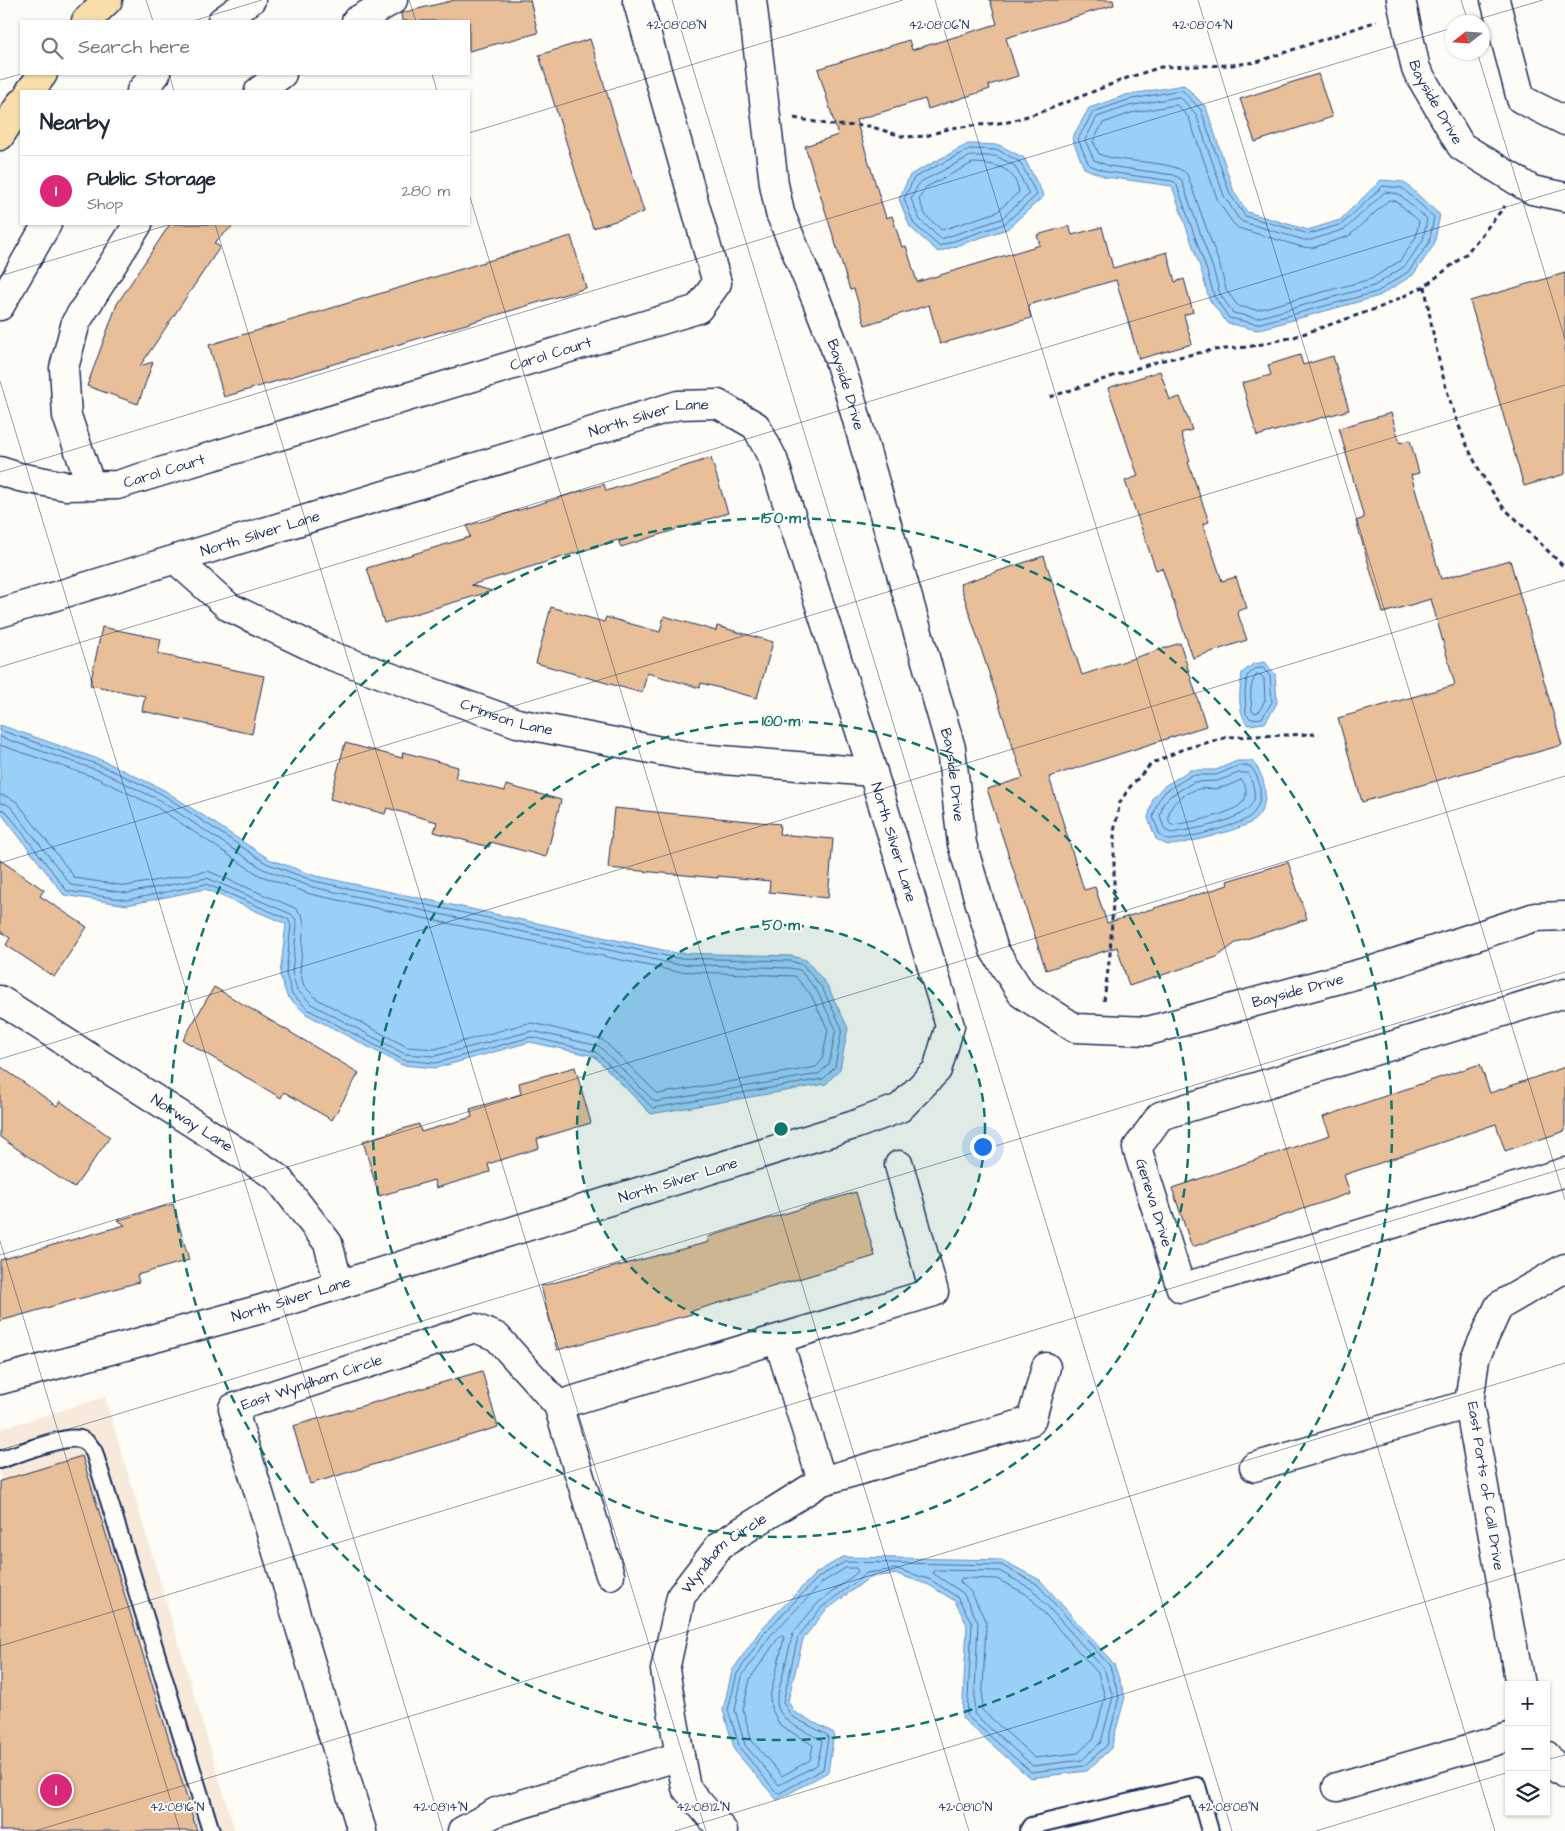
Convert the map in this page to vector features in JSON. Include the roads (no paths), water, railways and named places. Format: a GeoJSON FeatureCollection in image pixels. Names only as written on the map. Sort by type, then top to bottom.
{"type":"FeatureCollection","features":[{"type":"Feature","properties":{"kind":"highway"},"geometry":{"type":"LineString","coordinates":[[87,20],[108,0]]}},
{"type":"Feature","properties":{"kind":"highway"},"geometry":{"type":"LineString","coordinates":[[31,90],[42,75]]}},
{"type":"Feature","properties":{"kind":"highway"},"geometry":{"type":"LineString","coordinates":[[0,136],[20,105]]}},
{"type":"Feature","properties":{"kind":"street"},"geometry":{"type":"LineString","coordinates":[[223,20],[251,0]]}},
{"type":"Feature","properties":{"kind":"street"},"geometry":{"type":"LineString","coordinates":[[358,20],[393,0]]}},
{"type":"Feature","properties":{"kind":"street","name":"Carol Court"},"geometry":{"type":"LineString","coordinates":[[0,471],[19,477],[66,486],[117,485],[698,310],[718,283],[637,0]]}},
{"type":"Feature","properties":{"kind":"street","name":"Bayside Drive"},"geometry":{"type":"LineString","coordinates":[[752,0],[774,184],[780,213],[820,308],[849,392],[951,748],[962,844],[994,950],[1022,994],[1075,1028],[1148,1031],[1372,970],[1535,917],[1565,916]]}},
{"type":"Feature","properties":{"kind":"street"},"geometry":{"type":"LineString","coordinates":[[1495,0],[1521,98],[1565,121]]}},
{"type":"Feature","properties":{"kind":"street","name":"Bayside Drive"},"geometry":{"type":"LineString","coordinates":[[1402,6],[1416,69],[1461,146],[1532,190],[1565,197]]}},
{"type":"Feature","properties":{"kind":"street"},"geometry":{"type":"LineString","coordinates":[[142,90],[155,75]]}},
{"type":"Feature","properties":{"kind":"street"},"geometry":{"type":"LineString","coordinates":[[260,90],[281,75]]}},
{"type":"Feature","properties":{"kind":"street"},"geometry":{"type":"LineString","coordinates":[[0,306],[46,225]]}},
{"type":"Feature","properties":{"kind":"street"},"geometry":{"type":"LineString","coordinates":[[91,486],[67,416],[64,368],[76,322],[137,225]]}},
{"type":"Feature","properties":{"kind":"street","name":"North Silver Lane"},"geometry":{"type":"LineString","coordinates":[[0,613],[678,405],[718,404],[756,426],[773,459],[873,772],[950,1026],[937,1070],[900,1108],[854,1125],[258,1310],[0,1380]]}},
{"type":"Feature","properties":{"kind":"street","name":"Crimson Lane"},"geometry":{"type":"LineString","coordinates":[[176,560],[229,606],[329,655],[517,722],[697,758],[873,772]]}},
{"type":"Feature","properties":{"kind":"street","name":"Geneva Drive"},"geometry":{"type":"LineString","coordinates":[[1565,993],[1160,1116],[1137,1148],[1181,1288],[1565,1172]]}},
{"type":"Feature","properties":{"kind":"street","name":"Norway Lane"},"geometry":{"type":"LineString","coordinates":[[0,1000],[277,1177],[328,1243],[339,1285]]}},
{"type":"Feature","properties":{"kind":"street"},"geometry":{"type":"LineString","coordinates":[[558,1405],[934,1292],[899,1165]]}},
{"type":"Feature","properties":{"kind":"street","name":"East Ports of Call Drive"},"geometry":{"type":"LineString","coordinates":[[1519,1681],[1469,1404],[1475,1358],[1499,1306],[1565,1268]]}},
{"type":"Feature","properties":{"kind":"street","name":"East Wyndham Circle"},"geometry":{"type":"LineString","coordinates":[[362,1831],[234,1408],[475,1328],[497,1337],[558,1405],[610,1575]]}},
{"type":"Feature","properties":{"kind":"street"},"geometry":{"type":"LineString","coordinates":[[778,1339],[822,1481]]}},
{"type":"Feature","properties":{"kind":"street","name":"Wyndham Circle"},"geometry":{"type":"LineString","coordinates":[[723,1831],[686,1788],[680,1756],[665,1670],[681,1596],[720,1545],[822,1481],[1031,1421],[1046,1367]]}},
{"type":"Feature","properties":{"kind":"street"},"geometry":{"type":"LineString","coordinates":[[1254,1466],[1469,1404]]}},
{"type":"Feature","properties":{"kind":"street"},"geometry":{"type":"LineString","coordinates":[[1337,1787],[1505,1738]]}},
{"type":"Feature","properties":{"kind":"street"},"geometry":{"type":"LineString","coordinates":[[462,1831],[496,1812],[680,1756]]}},
{"type":"Feature","properties":{"kind":"street"},"geometry":{"type":"LineString","coordinates":[[1550,1760],[1555,1767],[1565,1774]]}},
{"type":"Feature","properties":{"kind":"lane"},"geometry":{"type":"LineString","coordinates":[[0,1460],[61,1440],[79,1439],[88,1443],[94,1452],[212,1831]]}},
{"type":"Feature","properties":{"kind":"lane"},"geometry":{"type":"LineString","coordinates":[[1028,1831],[1030,1826],[1196,1786],[1210,1831]]}},
{"type":"Feature","properties":{"kind":"water"},"geometry":{"type":"Polygon","coordinates":[[[1184,85],[1206,107],[1234,192],[1247,212],[1308,230],[1340,220],[1381,180],[1404,182],[1440,215],[1434,245],[1413,275],[1379,296],[1257,330],[1227,323],[1209,299],[1172,186],[1106,177],[1084,168],[1072,138],[1089,108],[1126,95],[1184,85]]]}},
{"type":"Feature","properties":{"kind":"water"},"geometry":{"type":"Polygon","coordinates":[[[968,144],[999,145],[1024,158],[1044,196],[1007,229],[938,252],[910,227],[899,199],[910,175],[968,144]]]}},
{"type":"Feature","properties":{"kind":"water"},"geometry":{"type":"Polygon","coordinates":[[[1265,662],[1275,674],[1277,703],[1265,723],[1248,725],[1240,707],[1242,673],[1253,664],[1265,662]]]}},
{"type":"Feature","properties":{"kind":"water"},"geometry":{"type":"Polygon","coordinates":[[[0,725],[104,761],[164,790],[269,859],[316,876],[677,953],[792,956],[806,960],[827,985],[848,1028],[840,1069],[826,1084],[651,1114],[594,1056],[530,1042],[436,1068],[402,1065],[306,1014],[287,996],[280,975],[286,924],[205,889],[127,905],[64,895],[0,812],[0,725]]]}},
{"type":"Feature","properties":{"kind":"water"},"geometry":{"type":"Polygon","coordinates":[[[1237,761],[1252,761],[1264,783],[1265,800],[1263,808],[1252,822],[1199,840],[1177,844],[1168,845],[1156,839],[1148,818],[1153,798],[1163,787],[1190,770],[1216,770],[1237,761]]]}},
{"type":"Feature","properties":{"kind":"water"},"geometry":{"type":"Polygon","coordinates":[[[843,1557],[1002,1560],[1040,1580],[1114,1664],[1125,1697],[1111,1748],[1087,1771],[1030,1778],[962,1718],[967,1625],[955,1601],[929,1585],[897,1574],[870,1577],[825,1611],[803,1639],[788,1701],[794,1712],[834,1733],[828,1772],[777,1800],[735,1751],[723,1710],[732,1671],[761,1629],[816,1573],[843,1557]]]}},
{"type":"Feature","properties":{"kind":"place","name":"Public Storage"},"geometry":{"type":"Point","coordinates":[56,1790]}}]}
